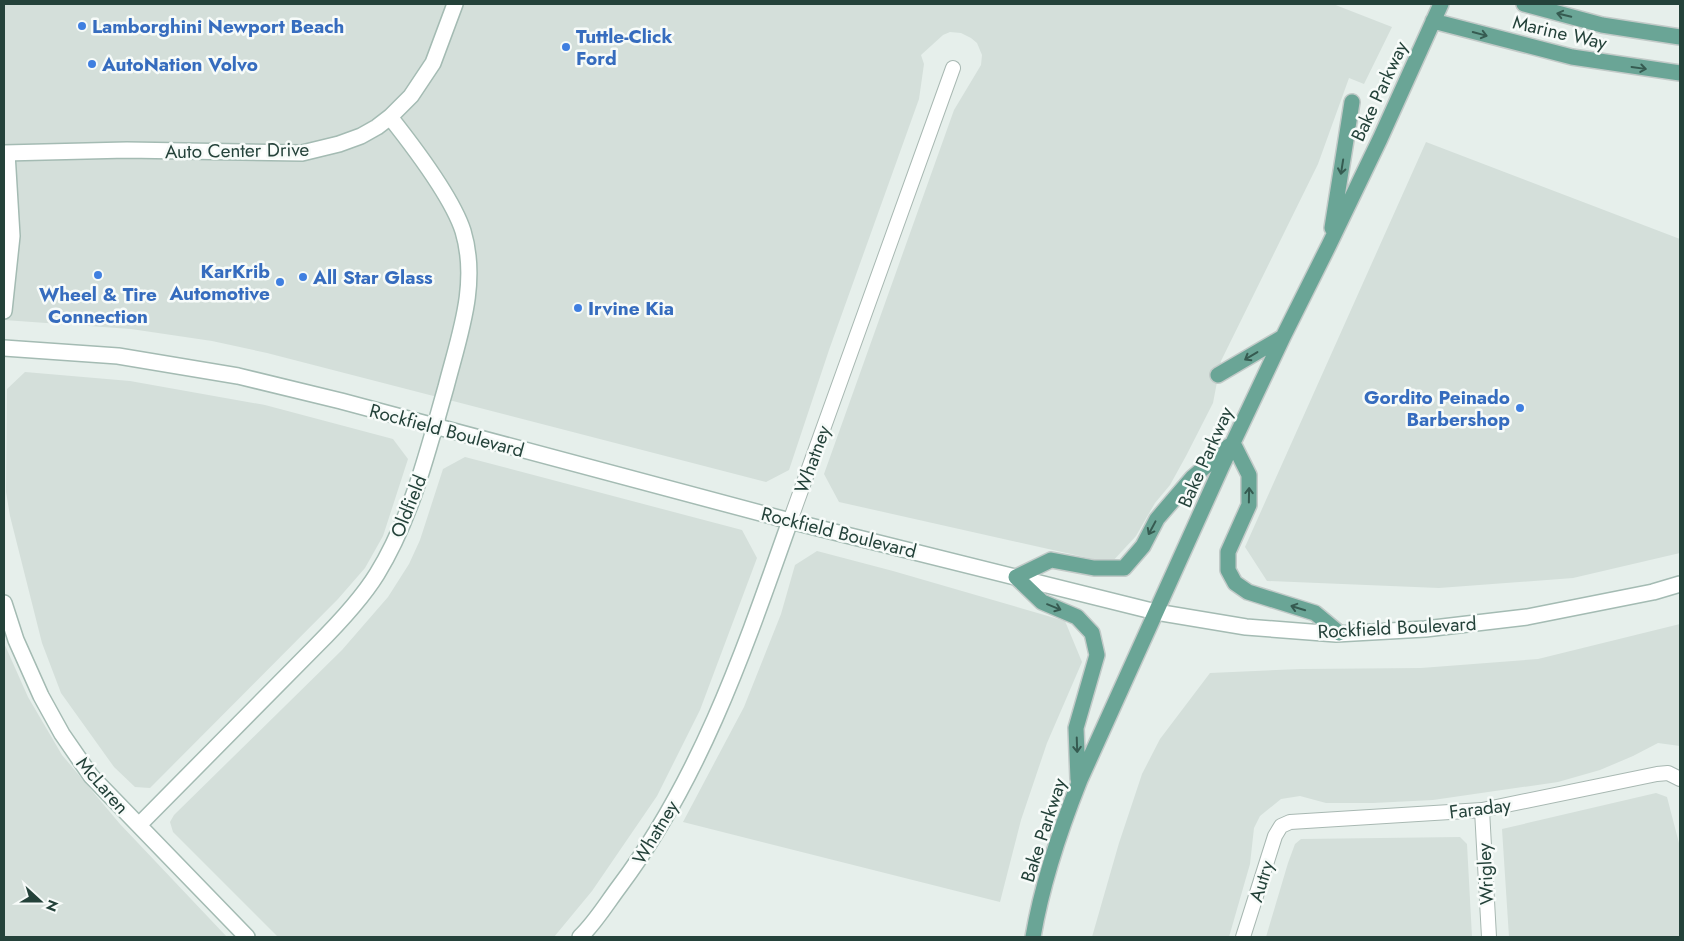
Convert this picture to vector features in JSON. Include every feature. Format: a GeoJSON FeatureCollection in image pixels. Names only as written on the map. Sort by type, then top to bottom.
{"type":"FeatureCollection","features":[{"type":"Feature","properties":{"kind":"main road","name":"Bake Parkway"},"geometry":{"type":"LineString","coordinates":[[1032,937],[1053,857],[1078,783],[1283,336],[1329,245],[1441,4]]}},
{"type":"Feature","properties":{"kind":"main road","name":"Marine Way"},"geometry":{"type":"LineString","coordinates":[[1524,4],[1602,24],[1680,37]]}},
{"type":"Feature","properties":{"kind":"main road","name":"Marine Way"},"geometry":{"type":"LineString","coordinates":[[1433,21],[1572,58],[1680,73]]}},
{"type":"Feature","properties":{"kind":"main road"},"geometry":{"type":"LineString","coordinates":[[1329,245],[1352,102]]}},
{"type":"Feature","properties":{"kind":"main road"},"geometry":{"type":"LineString","coordinates":[[1218,375],[1283,336]]}},
{"type":"Feature","properties":{"kind":"main road"},"geometry":{"type":"LineString","coordinates":[[1078,783],[1076,728],[1097,655],[1092,633],[1078,617],[1042,602],[1016,578],[1051,560],[1094,568],[1124,568],[1143,546],[1157,519],[1186,485],[1234,443],[1249,475],[1249,505],[1228,552],[1228,570],[1234,584],[1248,592],[1315,613],[1339,634]]}},
{"type":"Feature","properties":{"kind":"street","name":"Auto Center Drive"},"geometry":{"type":"LineString","coordinates":[[5,153],[127,150],[302,153],[339,144],[361,136],[390,118],[411,96],[433,63],[456,4]]}},
{"type":"Feature","properties":{"kind":"street","name":"Whatney"},"geometry":{"type":"LineString","coordinates":[[584,936],[635,865],[674,804],[711,726],[743,650],[953,68]]}},
{"type":"Feature","properties":{"kind":"street","name":"Oldfield"},"geometry":{"type":"LineString","coordinates":[[139,825],[340,622],[376,575],[396,538],[426,460],[459,341],[467,304],[468,266],[466,246],[462,230],[446,196],[406,137],[390,118]]}},
{"type":"Feature","properties":{"kind":"street"},"geometry":{"type":"LineString","coordinates":[[4,311],[12,236],[5,153]]}},
{"type":"Feature","properties":{"kind":"street","name":"Rockfield Boulevard"},"geometry":{"type":"LineString","coordinates":[[4,348],[118,356],[223,373],[290,388],[790,521],[1016,578],[1156,612],[1246,627],[1339,634],[1425,630],[1527,617],[1653,592],[1680,584]]}},
{"type":"Feature","properties":{"kind":"street","name":"McLaren"},"geometry":{"type":"LineString","coordinates":[[4,603],[16,640],[33,679],[62,734],[91,776],[247,937]]}},
{"type":"Feature","properties":{"kind":"street","name":"Faraday"},"geometry":{"type":"LineString","coordinates":[[1281,826],[1299,820],[1482,810],[1657,774],[1668,773],[1679,777]]}},
{"type":"Feature","properties":{"kind":"street","name":"Wrigley"},"geometry":{"type":"LineString","coordinates":[[1482,810],[1489,937]]}},
{"type":"Feature","properties":{"kind":"street","name":"Autry"},"geometry":{"type":"LineString","coordinates":[[1243,937],[1275,836],[1281,826]]}},
{"type":"Feature","properties":{"kind":"shaded area"},"geometry":{"type":"Polygon","coordinates":[[[4,4],[1333,4],[1392,27],[1364,84],[1349,78],[1318,164],[1221,361],[1213,403],[1186,456],[1170,485],[1155,503],[1136,536],[1111,563],[839,502],[824,474],[954,110],[981,65],[982,55],[977,43],[971,38],[961,33],[950,32],[943,35],[921,55],[924,64],[919,99],[829,350],[789,470],[766,482],[267,353],[212,341],[131,329],[4,320],[4,4]]]}},
{"type":"Feature","properties":{"kind":"shaded area"},"geometry":{"type":"Polygon","coordinates":[[[1426,142],[1680,239],[1680,553],[1573,578],[1439,588],[1267,581],[1245,547],[1426,142]]]}},
{"type":"Feature","properties":{"kind":"shaded area"},"geometry":{"type":"Polygon","coordinates":[[[25,372],[130,381],[265,405],[393,439],[408,459],[383,536],[365,568],[338,599],[150,788],[135,787],[114,767],[61,693],[42,643],[10,516],[6,492],[7,389],[25,372]]]}},
{"type":"Feature","properties":{"kind":"shaded area"},"geometry":{"type":"Polygon","coordinates":[[[465,457],[742,530],[757,558],[700,710],[657,796],[592,891],[554,937],[278,937],[173,832],[170,822],[174,815],[342,650],[388,597],[409,564],[420,540],[443,469],[465,457]]]}},
{"type":"Feature","properties":{"kind":"shaded area"},"geometry":{"type":"Polygon","coordinates":[[[817,551],[1065,621],[1082,662],[1047,743],[1021,820],[1000,902],[683,822],[744,707],[781,614],[795,565],[817,551]]]}},
{"type":"Feature","properties":{"kind":"shaded area"},"geometry":{"type":"Polygon","coordinates":[[[1680,624],[1680,746],[1658,743],[1600,770],[1558,782],[1433,800],[1326,803],[1300,796],[1281,799],[1260,816],[1254,828],[1250,864],[1229,937],[1092,937],[1119,843],[1142,774],[1160,739],[1210,673],[1301,669],[1421,668],[1538,659],[1680,624]]]}},
{"type":"Feature","properties":{"kind":"shaded area"},"geometry":{"type":"Polygon","coordinates":[[[4,643],[28,697],[62,755],[120,824],[227,937],[4,937],[4,643]]]}},
{"type":"Feature","properties":{"kind":"shaded area"},"geometry":{"type":"Polygon","coordinates":[[[1656,793],[1667,797],[1680,847],[1680,937],[1509,937],[1502,829],[1656,793]]]}},
{"type":"Feature","properties":{"kind":"shaded area"},"geometry":{"type":"Polygon","coordinates":[[[1460,837],[1467,844],[1472,937],[1266,937],[1288,863],[1295,844],[1301,839],[1460,837]]]}},
{"type":"Feature","properties":{"kind":"place","name":"Lamborghini Newport Beach"},"geometry":{"type":"Point","coordinates":[82,26]}},
{"type":"Feature","properties":{"kind":"place","name":"Tuttle-Click Ford"},"geometry":{"type":"Point","coordinates":[566,47]}},
{"type":"Feature","properties":{"kind":"place","name":"AutoNation Volvo"},"geometry":{"type":"Point","coordinates":[92,64]}},
{"type":"Feature","properties":{"kind":"place","name":"Wheel & Tire Connection"},"geometry":{"type":"Point","coordinates":[98,275]}},
{"type":"Feature","properties":{"kind":"place","name":"All Star Glass"},"geometry":{"type":"Point","coordinates":[303,277]}},
{"type":"Feature","properties":{"kind":"place","name":"KarKrib Automotive"},"geometry":{"type":"Point","coordinates":[280,282]}},
{"type":"Feature","properties":{"kind":"place","name":"Irvine Kia"},"geometry":{"type":"Point","coordinates":[578,308]}},
{"type":"Feature","properties":{"kind":"place","name":"Gordito Peinado Barbershop"},"geometry":{"type":"Point","coordinates":[1520,408]}}]}
